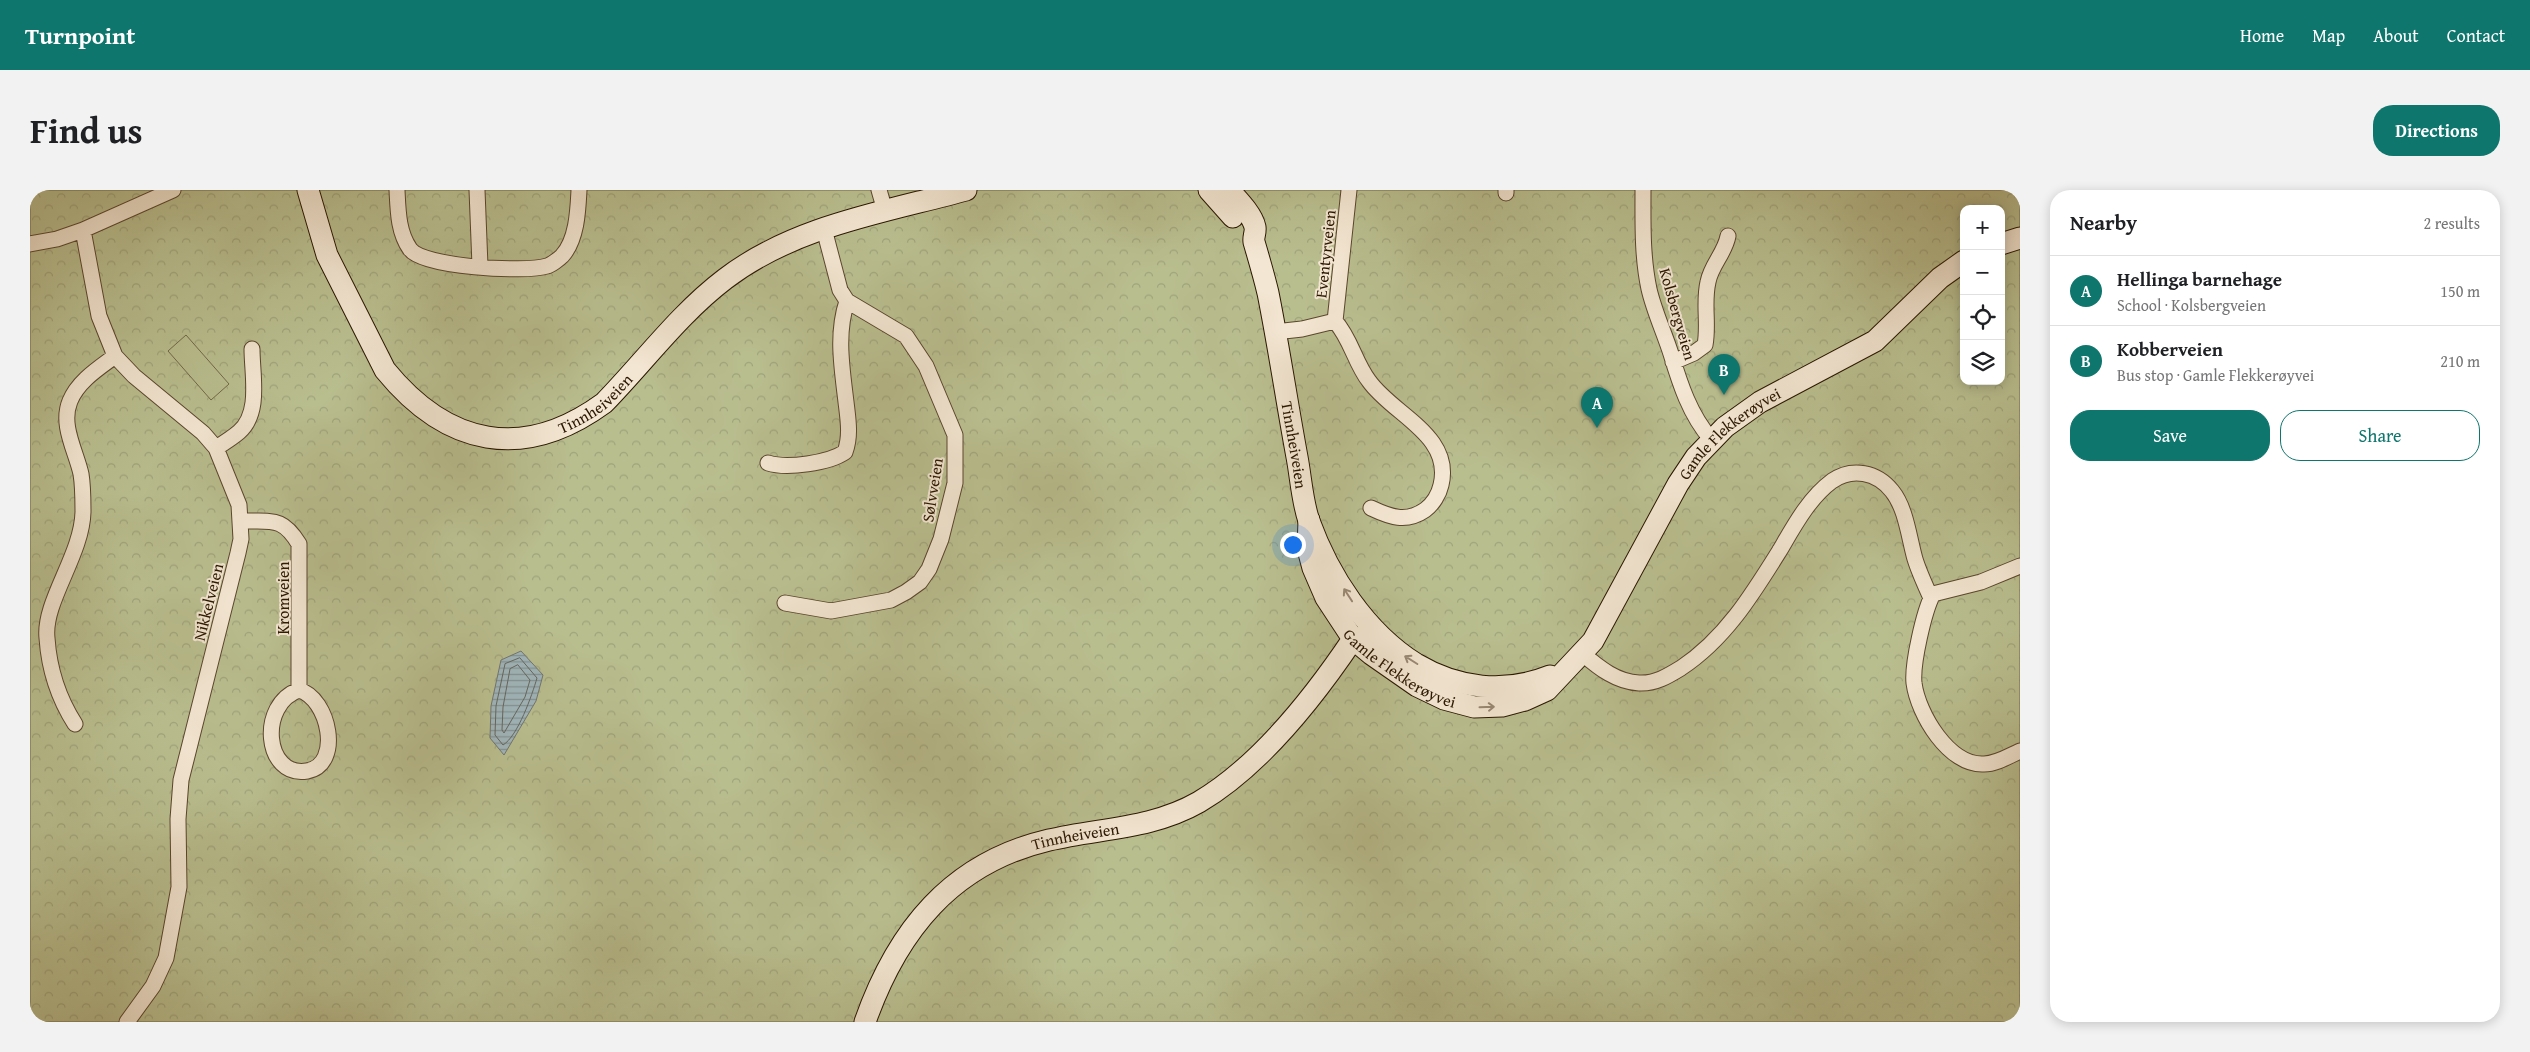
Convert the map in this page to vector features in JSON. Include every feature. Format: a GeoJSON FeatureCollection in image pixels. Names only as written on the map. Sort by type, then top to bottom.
{"type":"FeatureCollection","features":[{"type":"Feature","properties":{"kind":"street"},"geometry":{"type":"LineString","coordinates":[[30,244],[56,239],[83,230],[170,190]]}},
{"type":"Feature","properties":{"kind":"street","name":"Tinnheiveien"},"geometry":{"type":"LineString","coordinates":[[308,190],[327,255],[385,370],[413,401],[441,422],[477,435],[508,440],[553,432],[588,415],[604,403],[697,303],[725,279],[765,254],[824,229],[966,190]]}},
{"type":"Feature","properties":{"kind":"street"},"geometry":{"type":"LineString","coordinates":[[397,190],[402,233],[410,250],[419,257],[434,262],[500,269],[547,266],[562,256],[571,240],[576,222],[579,190]]}},
{"type":"Feature","properties":{"kind":"street"},"geometry":{"type":"LineString","coordinates":[[477,190],[480,266]]}},
{"type":"Feature","properties":{"kind":"street"},"geometry":{"type":"LineString","coordinates":[[880,190],[885,211]]}},
{"type":"Feature","properties":{"kind":"street","name":"Tinnheiveien"},"geometry":{"type":"LineString","coordinates":[[1209,190],[1254,239],[1264,273],[1309,520],[1343,588],[1356,609],[1377,634]]}},
{"type":"Feature","properties":{"kind":"street","name":"Tinnheiveien"},"geometry":{"type":"LineString","coordinates":[[1229,190],[1250,215],[1256,228],[1254,239]]}},
{"type":"Feature","properties":{"kind":"street","name":"Eventyrveien"},"geometry":{"type":"LineString","coordinates":[[1350,190],[1335,321],[1351,345],[1368,380],[1381,395],[1419,427],[1430,440],[1443,463],[1443,475],[1436,498],[1416,516],[1404,518],[1389,516],[1371,508]]}},
{"type":"Feature","properties":{"kind":"street","name":"Kolsbergveien"},"geometry":{"type":"LineString","coordinates":[[1643,190],[1643,237],[1649,289],[1673,362],[1696,420],[1711,439]]}},
{"type":"Feature","properties":{"kind":"street"},"geometry":{"type":"LineString","coordinates":[[768,463],[777,466],[825,460],[837,458],[845,452],[849,430],[840,344],[842,322],[847,301],[840,290],[824,229]]}},
{"type":"Feature","properties":{"kind":"street","name":"Nikkelveien"},"geometry":{"type":"LineString","coordinates":[[83,230],[98,316],[116,356],[134,376],[203,433],[216,448],[235,491],[241,521],[238,553],[181,780],[178,810],[179,887],[174,922],[161,970],[127,1022]]}},
{"type":"Feature","properties":{"kind":"street"},"geometry":{"type":"LineString","coordinates":[[1673,362],[1694,353],[1705,345],[1708,331],[1705,299],[1708,280],[1715,263],[1727,244],[1728,236]]}},
{"type":"Feature","properties":{"kind":"street"},"geometry":{"type":"LineString","coordinates":[[2005,243],[2020,238]]}},
{"type":"Feature","properties":{"kind":"street","name":"Gamle Flekkerøyvei"},"geometry":{"type":"LineString","coordinates":[[1309,520],[1308,549],[1313,568],[1336,616],[1353,639],[1370,654],[1416,686],[1444,699],[1474,707],[1502,706],[1525,700],[1547,690],[1583,654],[1601,629],[1678,484],[1711,439],[1743,412],[1875,341],[1940,278],[1960,264]]}},
{"type":"Feature","properties":{"kind":"street","name":"Sølvveien"},"geometry":{"type":"LineString","coordinates":[[785,603],[831,611],[891,600],[906,592],[920,582],[929,569],[941,539],[951,502],[956,466],[955,435],[926,366],[906,336],[847,301]]}},
{"type":"Feature","properties":{"kind":"street","name":"Eventyrveien"},"geometry":{"type":"LineString","coordinates":[[1275,332],[1302,330],[1335,321]]}},
{"type":"Feature","properties":{"kind":"street"},"geometry":{"type":"LineString","coordinates":[[216,448],[240,432],[250,417],[253,399],[252,349]]}},
{"type":"Feature","properties":{"kind":"street"},"geometry":{"type":"LineString","coordinates":[[75,724],[54,676],[46,637],[48,620],[75,551],[83,513],[81,476],[67,420],[70,402],[77,388],[116,356]]}},
{"type":"Feature","properties":{"kind":"street"},"geometry":{"type":"LineString","coordinates":[[1583,654],[1606,673],[1628,682],[1640,684],[1666,677],[1701,655],[1720,636],[1743,606],[1800,518],[1819,494],[1833,481],[1854,472],[1875,477],[1893,492],[1900,505],[1916,561],[1931,598]]}},
{"type":"Feature","properties":{"kind":"street","name":"Kromveien"},"geometry":{"type":"LineString","coordinates":[[241,521],[277,522],[290,528],[300,544],[299,690]]}},
{"type":"Feature","properties":{"kind":"street"},"geometry":{"type":"LineString","coordinates":[[2020,566],[1981,582],[1937,592],[1931,598],[1922,627],[1914,670],[1914,684],[1921,708],[1950,750],[1963,759],[1985,764],[2020,751]]}},
{"type":"Feature","properties":{"kind":"street"},"geometry":{"type":"LineString","coordinates":[[1353,639],[1377,634]]}},
{"type":"Feature","properties":{"kind":"street"},"geometry":{"type":"LineString","coordinates":[[1370,654],[1377,634]]}},
{"type":"Feature","properties":{"kind":"street","name":"Gamle Flekkerøyvei"},"geometry":{"type":"LineString","coordinates":[[1377,634],[1403,655],[1426,670],[1449,680],[1474,686],[1500,688],[1522,685],[1565,671]]}},
{"type":"Feature","properties":{"kind":"street","name":"Tinnheiveien"},"geometry":{"type":"LineString","coordinates":[[865,1022],[890,962],[907,935],[930,907],[954,886],[984,865],[1018,849],[1050,840],[1139,825],[1170,816],[1199,802],[1258,754],[1321,687],[1353,639]]}},
{"type":"Feature","properties":{"kind":"street","name":"Tinnheiveien"},"geometry":{"type":"LineString","coordinates":[[1321,687],[1370,654]]}},
{"type":"Feature","properties":{"kind":"street"},"geometry":{"type":"LineString","coordinates":[[299,690],[314,698],[324,714],[327,728],[325,758],[318,767],[306,771],[294,770],[276,756],[271,736],[274,716],[279,704],[287,695],[299,690]]}},
{"type":"Feature","properties":{"kind":"green space"},"geometry":{"type":"Polygon","coordinates":[[[30,190],[2020,190],[2020,1022],[30,1022],[30,190]]]}},
{"type":"Feature","properties":{"kind":"green space"},"geometry":{"type":"Polygon","coordinates":[[[186,335],[229,384],[211,400],[168,351],[186,335]]]}},
{"type":"Feature","properties":{"kind":"water"},"geometry":{"type":"Polygon","coordinates":[[[521,651],[543,675],[536,701],[504,755],[490,738],[491,706],[501,660],[521,651]]]}},
{"type":"Feature","properties":{"kind":"place","name":"Kobberveien"},"geometry":{"type":"Point","coordinates":[1724,395]}},
{"type":"Feature","properties":{"kind":"place","name":"Hellinga barnehage"},"geometry":{"type":"Point","coordinates":[1597,428]}}]}
